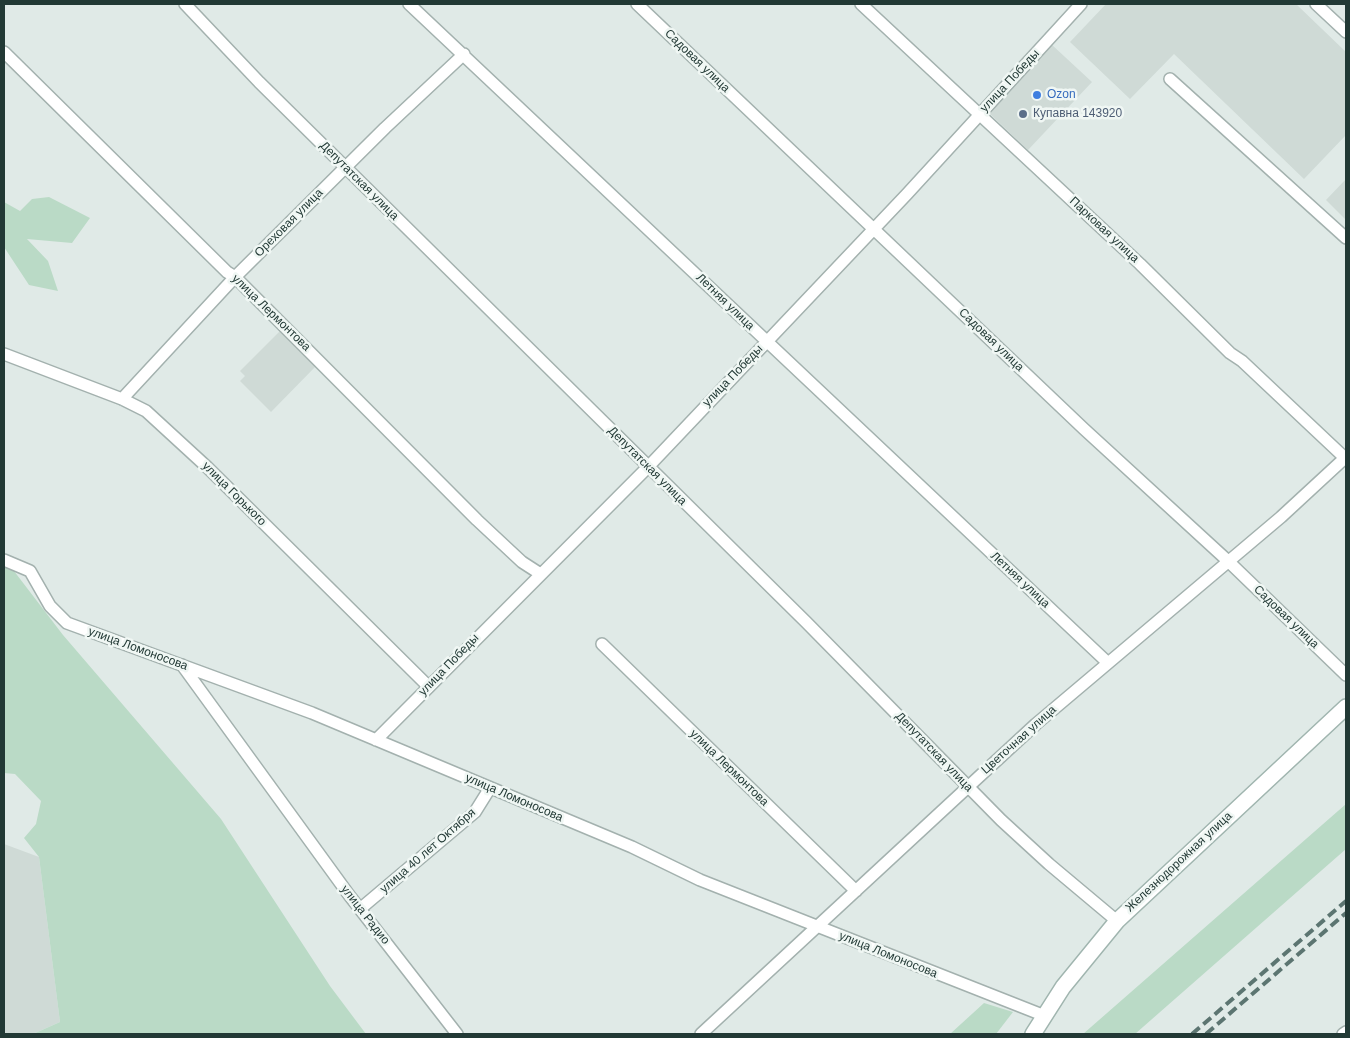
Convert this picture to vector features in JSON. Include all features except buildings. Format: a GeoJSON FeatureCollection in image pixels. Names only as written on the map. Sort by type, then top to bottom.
{"type":"FeatureCollection","features":[{"type":"Feature","properties":{"kind":"main road","name":"Железнодорожная улица"},"geometry":{"type":"LineString","coordinates":[[1033,1034],[1064,987],[1117,921],[1346,707]]}},
{"type":"Feature","properties":{"kind":"street","name":"Депутатская улица"},"geometry":{"type":"LineString","coordinates":[[185,4],[258,82],[806,622],[968,786],[1049,864],[1117,921]]}},
{"type":"Feature","properties":{"kind":"street","name":"Летняя улица"},"geometry":{"type":"LineString","coordinates":[[409,4],[1107,662]]}},
{"type":"Feature","properties":{"kind":"street","name":"Садовая улица"},"geometry":{"type":"LineString","coordinates":[[637,4],[1077,422],[1228,561],[1346,675]]}},
{"type":"Feature","properties":{"kind":"street","name":"Парковая улица"},"geometry":{"type":"LineString","coordinates":[[861,4],[1140,264],[1230,352],[1346,457]]}},
{"type":"Feature","properties":{"kind":"street","name":"улица Победы"},"geometry":{"type":"LineString","coordinates":[[376,740],[539,573],[648,467],[874,229],[1081,4]]}},
{"type":"Feature","properties":{"kind":"street"},"geometry":{"type":"LineString","coordinates":[[1316,4],[1346,32]]}},
{"type":"Feature","properties":{"kind":"street","name":"улица Лермонтова"},"geometry":{"type":"LineString","coordinates":[[4,52],[227,272],[235,276],[477,520],[522,562],[539,573]]}},
{"type":"Feature","properties":{"kind":"street","name":"Ореховая улица"},"geometry":{"type":"LineString","coordinates":[[122,399],[235,276],[345,167],[464,54]]}},
{"type":"Feature","properties":{"kind":"street"},"geometry":{"type":"LineString","coordinates":[[1170,79],[1346,238]]}},
{"type":"Feature","properties":{"kind":"street","name":"улица Горького"},"geometry":{"type":"LineString","coordinates":[[4,354],[122,399],[146,411],[166,428],[429,687]]}},
{"type":"Feature","properties":{"kind":"street","name":"Цветочная улица"},"geometry":{"type":"LineString","coordinates":[[700,1034],[818,927],[968,786],[1107,662],[1280,518],[1346,457]]}},
{"type":"Feature","properties":{"kind":"street","name":"улица Ломоносова"},"geometry":{"type":"LineString","coordinates":[[4,560],[30,571],[50,606],[67,623],[312,713],[632,847],[700,880],[1045,1016]]}},
{"type":"Feature","properties":{"kind":"street","name":"улица Лермонтова"},"geometry":{"type":"LineString","coordinates":[[602,644],[856,891]]}},
{"type":"Feature","properties":{"kind":"street","name":"улица Радио"},"geometry":{"type":"LineString","coordinates":[[182,665],[360,909],[457,1034]]}},
{"type":"Feature","properties":{"kind":"street","name":"улица 40 лет Октября"},"geometry":{"type":"LineString","coordinates":[[360,909],[475,812],[490,788]]}},
{"type":"Feature","properties":{"kind":"shaded area"},"geometry":{"type":"Polygon","coordinates":[[[1106,4],[1296,4],[1346,52],[1346,135],[1304,179],[1174,54],[1130,99],[1070,42],[1106,4]]]}},
{"type":"Feature","properties":{"kind":"shaded area"},"geometry":{"type":"Polygon","coordinates":[[[1051,44],[1092,82],[1028,150],[987,111],[1051,44]]]}},
{"type":"Feature","properties":{"kind":"shaded area"},"geometry":{"type":"Polygon","coordinates":[[[1346,179],[1346,220],[1326,200],[1346,179]]]}},
{"type":"Feature","properties":{"kind":"shaded area"},"geometry":{"type":"Polygon","coordinates":[[[281,330],[317,365],[271,412],[240,381],[245,376],[240,371],[281,330]]]}},
{"type":"Feature","properties":{"kind":"shaded area"},"geometry":{"type":"Polygon","coordinates":[[[4,844],[39,857],[60,1022],[33,1034],[4,1034],[4,844]]]}},
{"type":"Feature","properties":{"kind":"green space"},"geometry":{"type":"Polygon","coordinates":[[[49,197],[90,218],[72,243],[27,239],[48,261],[58,291],[29,285],[4,247],[4,202],[20,211],[32,199],[49,197]]]}},
{"type":"Feature","properties":{"kind":"green space"},"geometry":{"type":"Polygon","coordinates":[[[4,558],[63,635],[221,819],[330,986],[366,1034],[33,1034],[60,1022],[39,857],[24,838],[36,824],[41,801],[15,774],[4,773],[4,558]]]}},
{"type":"Feature","properties":{"kind":"green space"},"geometry":{"type":"Polygon","coordinates":[[[1346,804],[1346,849],[1135,1034],[1083,1034],[1346,804]]]}},
{"type":"Feature","properties":{"kind":"green space"},"geometry":{"type":"Polygon","coordinates":[[[984,1003],[1013,1012],[996,1034],[950,1034],[984,1003]]]}},
{"type":"Feature","properties":{"kind":"railway"},"geometry":{"type":"LineString","coordinates":[[1192,1034],[1346,901]]}},
{"type":"Feature","properties":{"kind":"railway"},"geometry":{"type":"LineString","coordinates":[[1206,1034],[1346,913]]}},
{"type":"Feature","properties":{"kind":"place","name":"Ozon"},"geometry":{"type":"Point","coordinates":[1037,95]}},
{"type":"Feature","properties":{"kind":"place","name":"Купавна 143920"},"geometry":{"type":"Point","coordinates":[1023,114]}}]}
